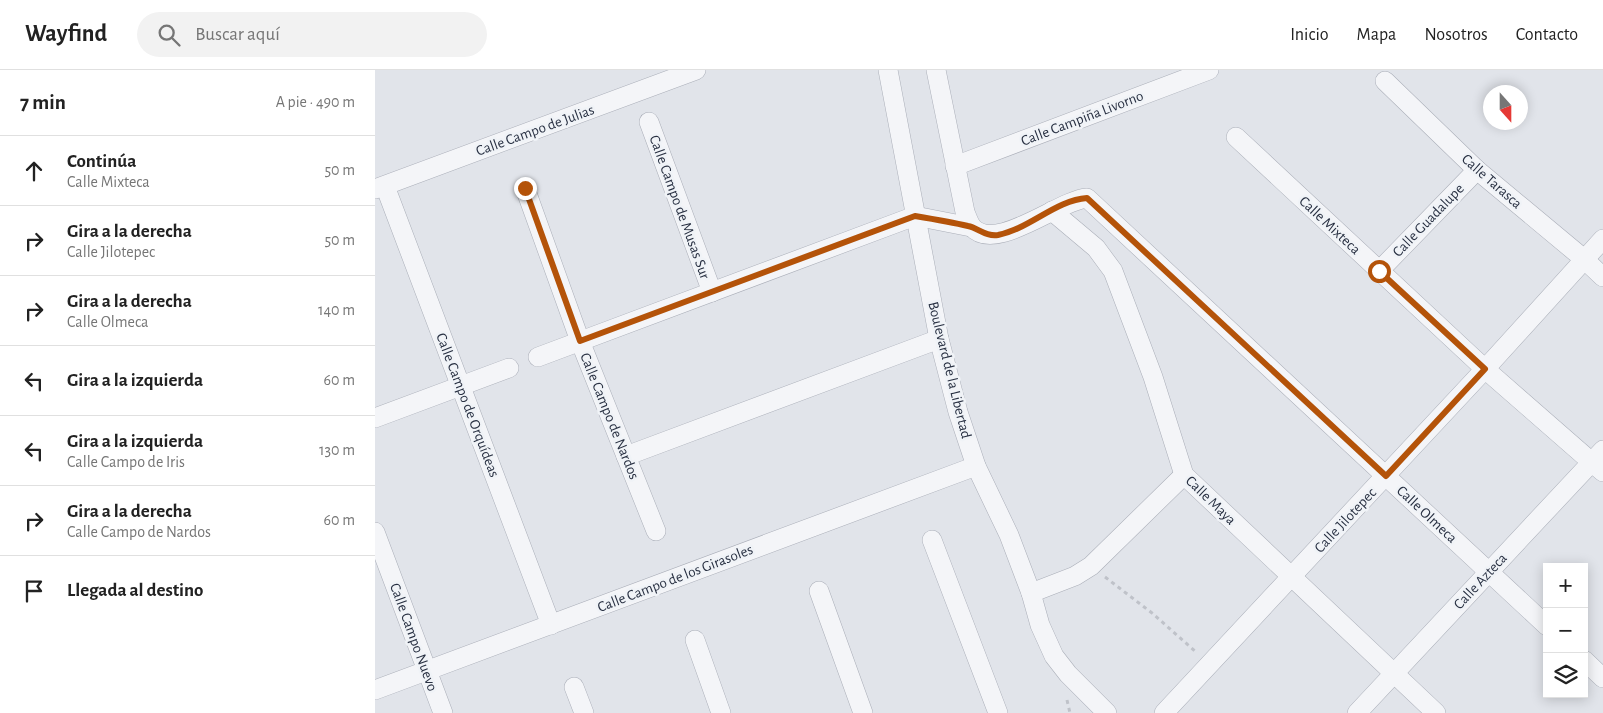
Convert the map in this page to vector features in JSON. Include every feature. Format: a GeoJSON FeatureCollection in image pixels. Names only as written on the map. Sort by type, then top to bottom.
{"type":"FeatureCollection","features":[{"type":"Feature","properties":{"kind":"street","name":"Calle Campo de Julias"},"geometry":{"type":"LineString","coordinates":[[380,187],[695,70]]}},
{"type":"Feature","properties":{"kind":"street","name":"Boulevard de la Libertad"},"geometry":{"type":"LineString","coordinates":[[888,70],[939,340],[958,412],[975,466],[1009,535],[1031,592],[1040,625],[1054,656],[1068,674],[1107,713]]}},
{"type":"Feature","properties":{"kind":"street"},"geometry":{"type":"LineString","coordinates":[[936,70],[965,212],[971,227]]}},
{"type":"Feature","properties":{"kind":"street","name":"Calle Campiña Livorno"},"geometry":{"type":"LineString","coordinates":[[955,166],[1209,70]]}},
{"type":"Feature","properties":{"kind":"street","name":"Calle Tarasca"},"geometry":{"type":"LineString","coordinates":[[1385,82],[1477,170],[1603,277]]}},
{"type":"Feature","properties":{"kind":"street","name":"Calle Campo de Musas Sur"},"geometry":{"type":"LineString","coordinates":[[649,122],[712,292]]}},
{"type":"Feature","properties":{"kind":"street","name":"Calle Mixteca"},"geometry":{"type":"LineString","coordinates":[[1236,137],[1485,369],[1599,461]]}},
{"type":"Feature","properties":{"kind":"street","name":"Calle Guadalupe"},"geometry":{"type":"LineString","coordinates":[[1379,271],[1477,170]]}},
{"type":"Feature","properties":{"kind":"street","name":"Calle Campo de Orquídeas"},"geometry":{"type":"LineString","coordinates":[[380,187],[460,386],[551,625]]}},
{"type":"Feature","properties":{"kind":"street","name":"Calle Campo de Nardos"},"geometry":{"type":"LineString","coordinates":[[525,188],[580,341],[656,531]]}},
{"type":"Feature","properties":{"kind":"street","name":"Calle Olmeca"},"geometry":{"type":"LineString","coordinates":[[1052,211],[1072,201],[1087,198],[1543,622]]}},
{"type":"Feature","properties":{"kind":"street"},"geometry":{"type":"LineString","coordinates":[[538,357],[915,216],[971,227],[980,232],[996,235],[1014,229],[1052,211]]}},
{"type":"Feature","properties":{"kind":"street","name":"Calle Maya"},"geometry":{"type":"LineString","coordinates":[[1052,211],[1096,248],[1113,271],[1153,377],[1184,476],[1436,713]]}},
{"type":"Feature","properties":{"kind":"street","name":"Calle Jilotepec"},"geometry":{"type":"LineString","coordinates":[[1165,713],[1485,369],[1603,239]]}},
{"type":"Feature","properties":{"kind":"street"},"geometry":{"type":"LineString","coordinates":[[626,456],[939,340]]}},
{"type":"Feature","properties":{"kind":"street"},"geometry":{"type":"LineString","coordinates":[[375,418],[509,368]]}},
{"type":"Feature","properties":{"kind":"street","name":"Calle Azteca"},"geometry":{"type":"LineString","coordinates":[[1357,713],[1489,572],[1599,461]]}},
{"type":"Feature","properties":{"kind":"street","name":"Calle Campo de los Girasoles"},"geometry":{"type":"LineString","coordinates":[[375,690],[975,466]]}},
{"type":"Feature","properties":{"kind":"street"},"geometry":{"type":"LineString","coordinates":[[1031,592],[1075,576],[1091,566],[1184,476]]}},
{"type":"Feature","properties":{"kind":"street","name":"Calle Campo Nuevo"},"geometry":{"type":"LineString","coordinates":[[375,532],[443,713]]}},
{"type":"Feature","properties":{"kind":"street"},"geometry":{"type":"LineString","coordinates":[[932,540],[998,713]]}},
{"type":"Feature","properties":{"kind":"street"},"geometry":{"type":"LineString","coordinates":[[819,591],[863,713]]}},
{"type":"Feature","properties":{"kind":"street"},"geometry":{"type":"LineString","coordinates":[[695,640],[721,713]]}},
{"type":"Feature","properties":{"kind":"street"},"geometry":{"type":"LineString","coordinates":[[1588,664],[1603,678]]}},
{"type":"Feature","properties":{"kind":"street"},"geometry":{"type":"LineString","coordinates":[[574,687],[584,713]]}},
{"type":"Feature","properties":{"kind":"path"},"geometry":{"type":"LineString","coordinates":[[1091,566],[1152,613],[1210,664]]}},
{"type":"Feature","properties":{"kind":"route"},"geometry":{"type":"LineString","coordinates":[[525,188],[580,341],[915,216],[971,227],[980,232],[996,235],[1014,229],[1072,201],[1087,198],[1386,476],[1485,369],[1379,271]]}}]}
